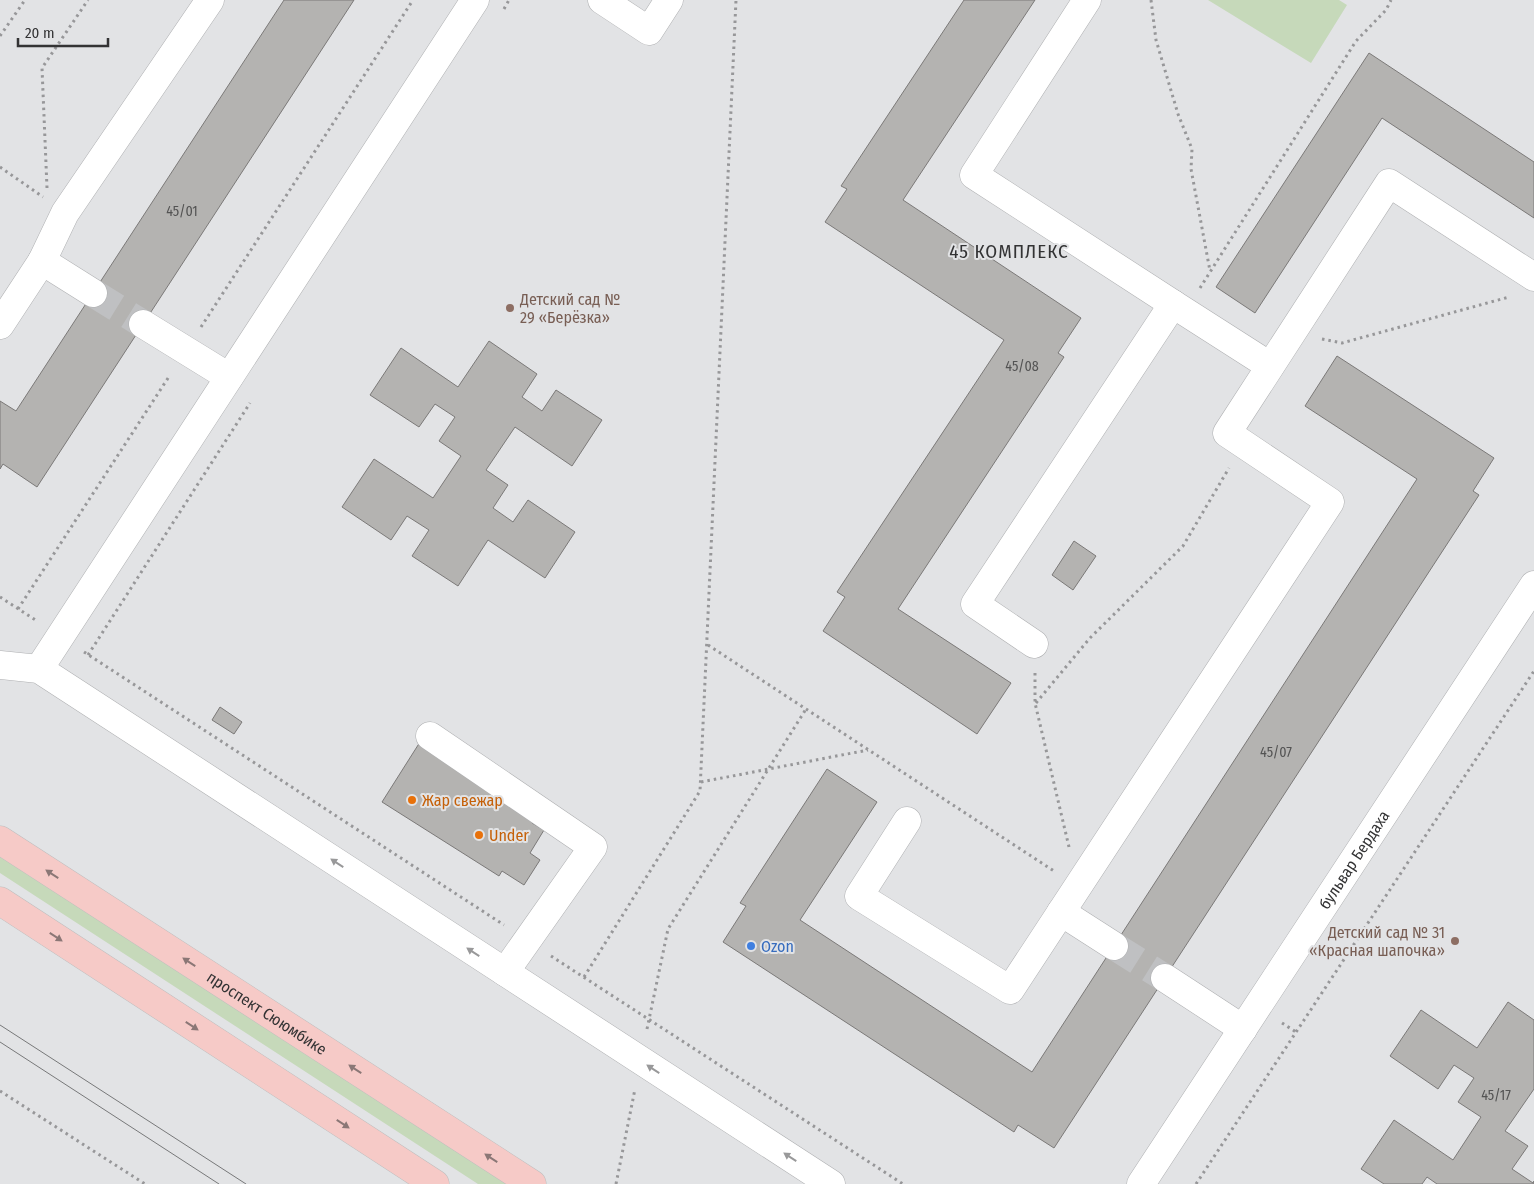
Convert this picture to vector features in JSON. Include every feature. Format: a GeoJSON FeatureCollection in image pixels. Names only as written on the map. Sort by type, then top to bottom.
{"type":"FeatureCollection","features":[{"type":"Feature","properties":{"kind":"main road","name":"проспект Сююмбике"},"geometry":{"type":"LineString","coordinates":[[0,840],[532,1184]]}},
{"type":"Feature","properties":{"kind":"main road"},"geometry":{"type":"LineString","coordinates":[[0,901],[435,1184]]}},
{"type":"Feature","properties":{"kind":"street"},"geometry":{"type":"LineString","coordinates":[[0,325],[42,261],[65,213],[210,0]]}},
{"type":"Feature","properties":{"kind":"street"},"geometry":{"type":"LineString","coordinates":[[39,669],[475,0]]}},
{"type":"Feature","properties":{"kind":"street"},"geometry":{"type":"LineString","coordinates":[[602,0],[649,31],[669,0]]}},
{"type":"Feature","properties":{"kind":"street"},"geometry":{"type":"LineString","coordinates":[[1088,0],[974,175],[1270,366]]}},
{"type":"Feature","properties":{"kind":"street"},"geometry":{"type":"LineString","coordinates":[[907,821],[859,896],[1010,990],[1330,502],[1227,432],[1389,183],[1524,286]]}},
{"type":"Feature","properties":{"kind":"street"},"geometry":{"type":"LineString","coordinates":[[42,261],[93,292]]}},
{"type":"Feature","properties":{"kind":"street"},"geometry":{"type":"LineString","coordinates":[[1034,644],[975,604],[1179,308]]}},
{"type":"Feature","properties":{"kind":"street"},"geometry":{"type":"LineString","coordinates":[[143,324],[229,378]]}},
{"type":"Feature","properties":{"kind":"street","name":"бульвар Бердаха"},"geometry":{"type":"LineString","coordinates":[[1151,1180],[1243,1029],[1534,585]]}},
{"type":"Feature","properties":{"kind":"street"},"geometry":{"type":"LineString","coordinates":[[0,665],[39,669],[830,1184]]}},
{"type":"Feature","properties":{"kind":"street"},"geometry":{"type":"LineString","coordinates":[[430,736],[593,847],[505,972]]}},
{"type":"Feature","properties":{"kind":"street"},"geometry":{"type":"LineString","coordinates":[[1061,912],[1114,946]]}},
{"type":"Feature","properties":{"kind":"street"},"geometry":{"type":"LineString","coordinates":[[1165,978],[1243,1029]]}},
{"type":"Feature","properties":{"kind":"path"},"geometry":{"type":"LineString","coordinates":[[0,36],[25,0]]}},
{"type":"Feature","properties":{"kind":"path"},"geometry":{"type":"LineString","coordinates":[[0,167],[47,200],[42,68],[88,0]]}},
{"type":"Feature","properties":{"kind":"path"},"geometry":{"type":"LineString","coordinates":[[18,609],[414,0]]}},
{"type":"Feature","properties":{"kind":"path"},"geometry":{"type":"LineString","coordinates":[[584,977],[700,791],[736,0]]}},
{"type":"Feature","properties":{"kind":"path"},"geometry":{"type":"LineString","coordinates":[[1151,0],[1156,40],[1178,114],[1192,149],[1191,169],[1210,272]]}},
{"type":"Feature","properties":{"kind":"path"},"geometry":{"type":"LineString","coordinates":[[1179,308],[1210,272],[1356,41],[1386,10],[1391,0]]}},
{"type":"Feature","properties":{"kind":"path"},"geometry":{"type":"LineString","coordinates":[[1291,334],[1342,343],[1524,286]]}},
{"type":"Feature","properties":{"kind":"path"},"geometry":{"type":"LineString","coordinates":[[1035,703],[1090,638],[1183,546],[1243,444]]}},
{"type":"Feature","properties":{"kind":"path"},"geometry":{"type":"LineString","coordinates":[[0,597],[903,1184]]}},
{"type":"Feature","properties":{"kind":"path"},"geometry":{"type":"LineString","coordinates":[[707,644],[1078,886]]}},
{"type":"Feature","properties":{"kind":"path"},"geometry":{"type":"LineString","coordinates":[[1034,644],[1035,703],[1078,886]]}},
{"type":"Feature","properties":{"kind":"path"},"geometry":{"type":"LineString","coordinates":[[1196,1184],[1534,671]]}},
{"type":"Feature","properties":{"kind":"path"},"geometry":{"type":"LineString","coordinates":[[616,1184],[668,929],[806,710]]}},
{"type":"Feature","properties":{"kind":"path"},"geometry":{"type":"LineString","coordinates":[[700,782],[868,750]]}},
{"type":"Feature","properties":{"kind":"path"},"geometry":{"type":"LineString","coordinates":[[0,1091],[145,1184]]}},
{"type":"Feature","properties":{"kind":"green space"},"geometry":{"type":"Polygon","coordinates":[[[1208,0],[1339,0],[1347,5],[1311,63],[1208,0]]]}},
{"type":"Feature","properties":{"kind":"green space"},"geometry":{"type":"Polygon","coordinates":[[[0,851],[510,1184],[478,1184],[0,873],[0,851]]]}},
{"type":"Feature","properties":{"kind":"building"},"geometry":{"type":"Polygon","coordinates":[[[284,0],[354,0],[37,487],[3,464],[0,469],[0,401],[16,411],[284,0]]]}},
{"type":"Feature","properties":{"kind":"building"},"geometry":{"type":"Polygon","coordinates":[[[964,0],[1035,0],[903,200],[1081,318],[1058,353],[1064,357],[898,609],[1011,683],[977,734],[823,631],[845,597],[837,592],[1004,340],[825,222],[847,189],[841,186],[964,0]]]}},
{"type":"Feature","properties":{"kind":"building"},"geometry":{"type":"Polygon","coordinates":[[[1369,53],[1534,162],[1534,218],[1382,118],[1255,313],[1216,287],[1369,53]]]}},
{"type":"Feature","properties":{"kind":"building"},"geometry":{"type":"Polygon","coordinates":[[[489,341],[537,374],[522,397],[542,411],[556,390],[602,420],[572,466],[515,427],[486,470],[508,485],[493,508],[513,522],[528,500],[575,532],[545,578],[488,540],[458,586],[412,556],[429,530],[407,516],[391,540],[342,507],[374,459],[433,498],[461,456],[439,441],[455,417],[435,404],[419,427],[370,395],[401,348],[458,387],[489,341]]]}},
{"type":"Feature","properties":{"kind":"building"},"geometry":{"type":"Polygon","coordinates":[[[1337,356],[1494,458],[1473,491],[1479,495],[1054,1148],[1018,1125],[1014,1132],[723,942],[746,906],[740,903],[827,769],[877,802],[800,920],[1032,1072],[1417,479],[1305,406],[1337,356]]]}},
{"type":"Feature","properties":{"kind":"building"},"geometry":{"type":"Polygon","coordinates":[[[1074,541],[1096,556],[1073,590],[1052,575],[1074,541]]]}},
{"type":"Feature","properties":{"kind":"building"},"geometry":{"type":"Polygon","coordinates":[[[220,707],[242,722],[234,734],[212,720],[220,707]]]}},
{"type":"Feature","properties":{"kind":"building"},"geometry":{"type":"Polygon","coordinates":[[[420,742],[536,816],[532,823],[544,830],[530,853],[540,860],[524,885],[502,871],[499,876],[382,802],[420,742]]]}},
{"type":"Feature","properties":{"kind":"building"},"geometry":{"type":"Polygon","coordinates":[[[1508,1002],[1534,1020],[1534,1089],[1505,1131],[1528,1146],[1512,1169],[1533,1183],[1534,1181],[1534,1184],[1437,1184],[1427,1177],[1422,1184],[1384,1184],[1361,1169],[1394,1120],[1453,1160],[1481,1117],[1458,1102],[1474,1078],[1454,1065],[1438,1089],[1390,1056],[1421,1010],[1477,1048],[1508,1002]]]}},
{"type":"Feature","properties":{"kind":"tunnel"},"geometry":{"type":"LineString","coordinates":[[93,293],[143,324]]}},
{"type":"Feature","properties":{"kind":"tunnel"},"geometry":{"type":"LineString","coordinates":[[1114,946],[1165,978]]}},
{"type":"Feature","properties":{"kind":"tram line"},"geometry":{"type":"LineString","coordinates":[[0,1025],[246,1184]]}},
{"type":"Feature","properties":{"kind":"tram line"},"geometry":{"type":"LineString","coordinates":[[0,1042],[219,1184]]}},
{"type":"Feature","properties":{"kind":"place","name":"Детский сад № 29 «Берёзка»"},"geometry":{"type":"Point","coordinates":[510,308]}},
{"type":"Feature","properties":{"kind":"place","name":"Жар свежар"},"geometry":{"type":"Point","coordinates":[412,800]}},
{"type":"Feature","properties":{"kind":"place","name":"Under"},"geometry":{"type":"Point","coordinates":[479,835]}},
{"type":"Feature","properties":{"kind":"place","name":"Детский сад № 31 «Красная шапочка»"},"geometry":{"type":"Point","coordinates":[1455,941]}},
{"type":"Feature","properties":{"kind":"place","name":"Ozon"},"geometry":{"type":"Point","coordinates":[751,946]}},
{"type":"Feature","properties":{"kind":"district","name":"45 КОМПЛЕКС"},"geometry":{"type":"Point","coordinates":[1009,251]}}]}
